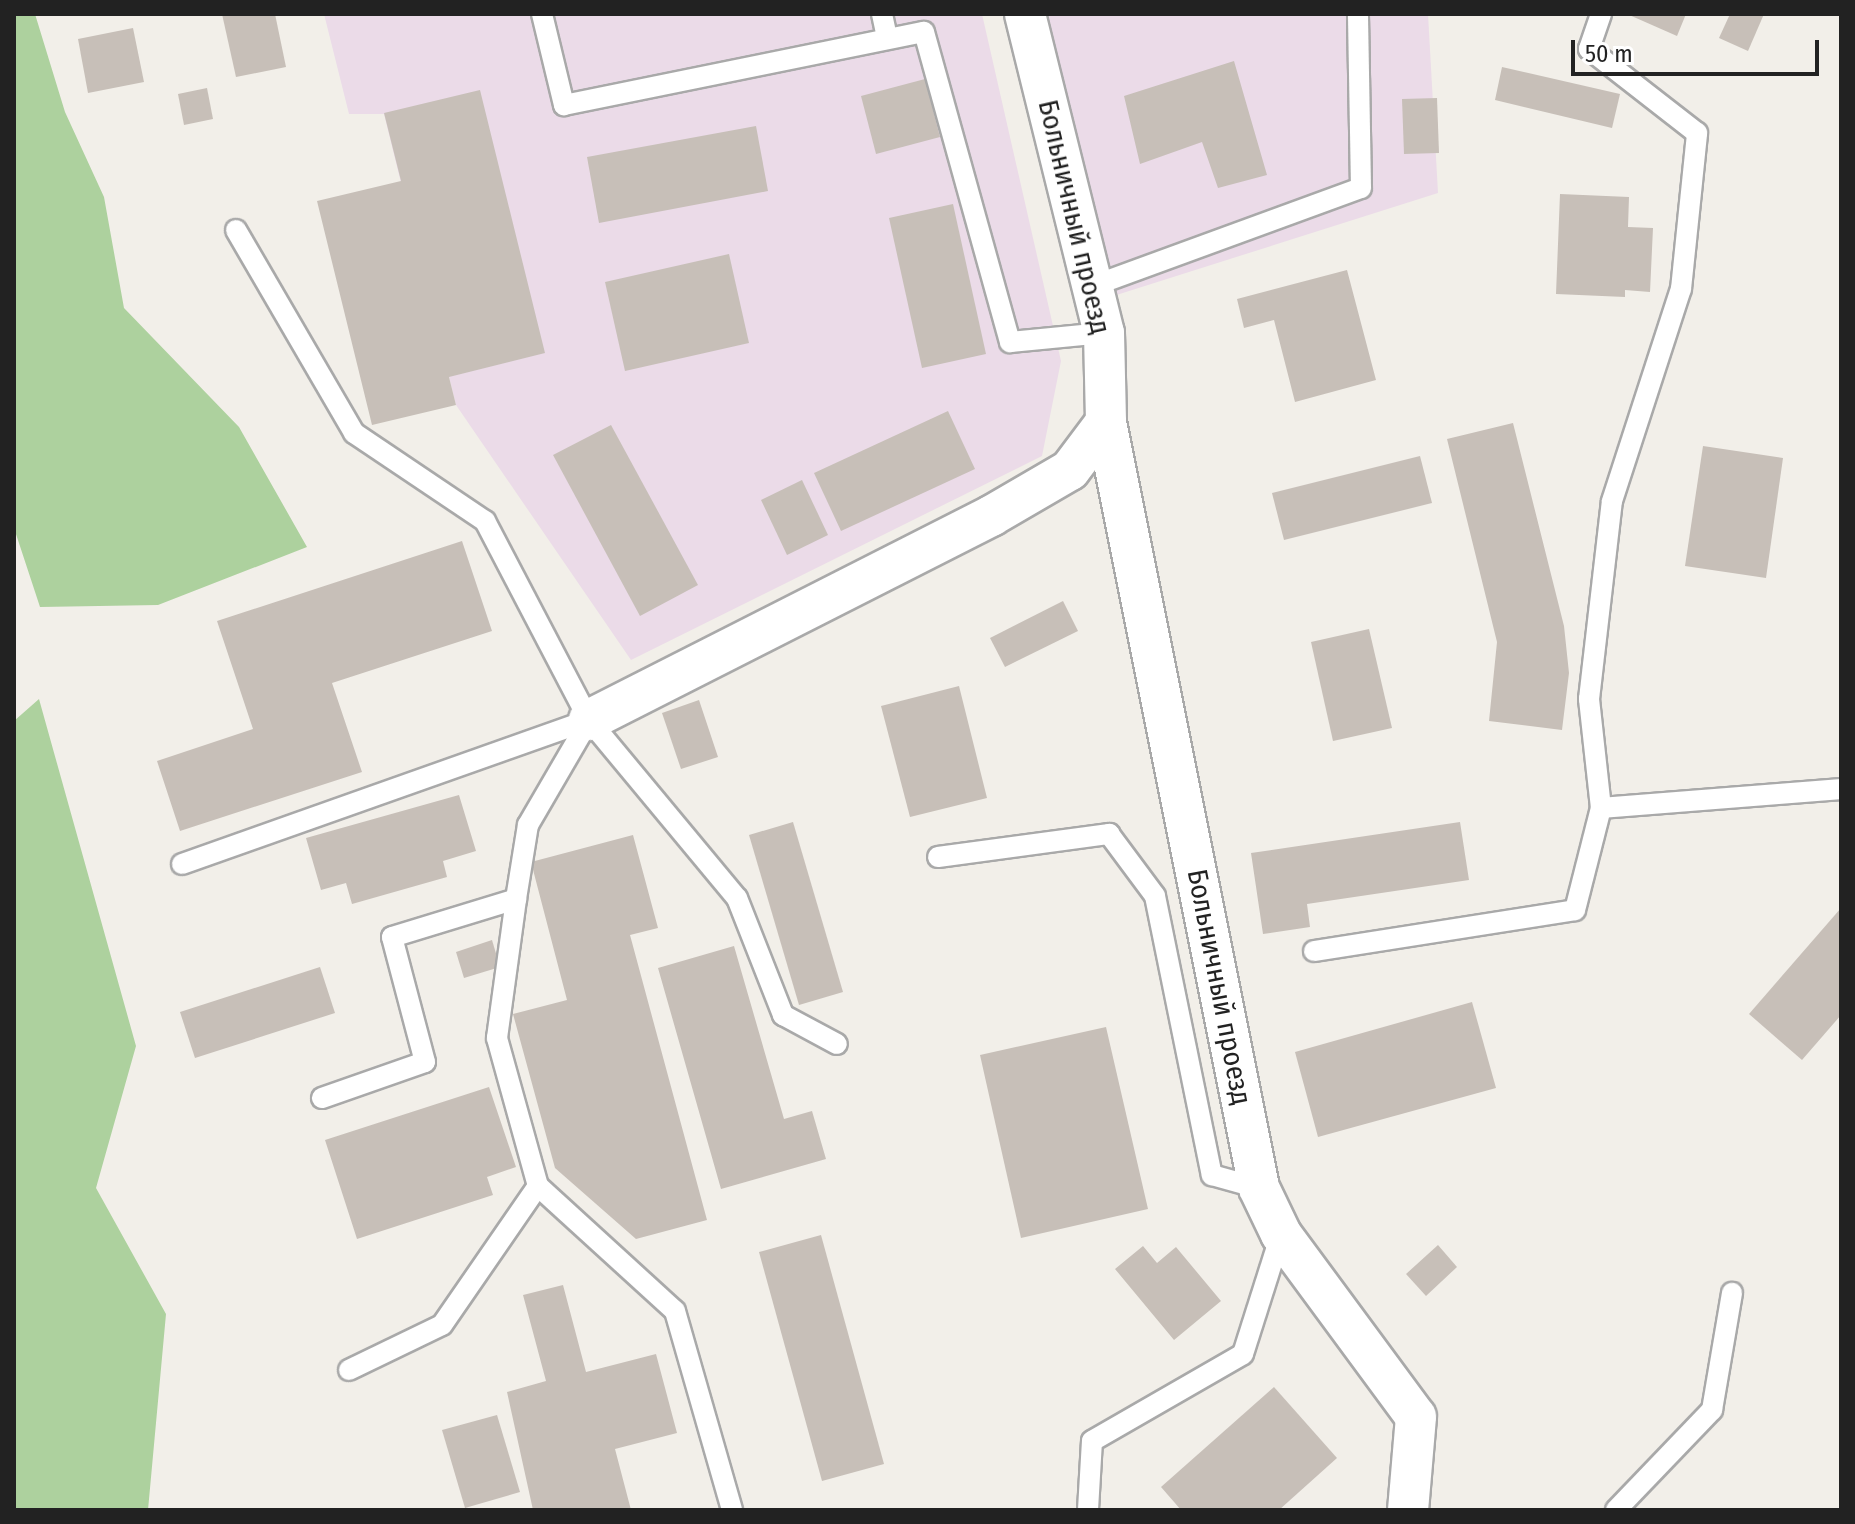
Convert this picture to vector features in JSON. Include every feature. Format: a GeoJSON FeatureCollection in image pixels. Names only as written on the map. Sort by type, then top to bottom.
{"type":"FeatureCollection","features":[{"type":"Feature","properties":{"kind":"street","name":"Больничный проезд"},"geometry":{"type":"LineString","coordinates":[[1025,14],[1104,333],[1106,422],[1259,1188],[1281,1234],[1416,1417],[1408,1510]]}},
{"type":"Feature","properties":{"kind":"street"},"geometry":{"type":"LineString","coordinates":[[589,720],[1004,508],[1070,470],[1106,422]]}},
{"type":"Feature","properties":{"kind":"lane"},"geometry":{"type":"LineString","coordinates":[[542,14],[564,105],[924,32],[1010,342],[1104,333]]}},
{"type":"Feature","properties":{"kind":"lane"},"geometry":{"type":"LineString","coordinates":[[882,14],[887,38]]}},
{"type":"Feature","properties":{"kind":"lane"},"geometry":{"type":"LineString","coordinates":[[1093,286],[1361,188],[1358,14]]}},
{"type":"Feature","properties":{"kind":"lane"},"geometry":{"type":"LineString","coordinates":[[1314,951],[1575,910],[1601,808],[1589,699],[1612,501],[1681,289],[1697,133],[1589,49],[1601,14]]}},
{"type":"Feature","properties":{"kind":"lane"},"geometry":{"type":"LineString","coordinates":[[236,230],[354,433],[485,521],[589,720],[737,898],[783,1015],[837,1044]]}},
{"type":"Feature","properties":{"kind":"lane"},"geometry":{"type":"LineString","coordinates":[[182,864],[589,720]]}},
{"type":"Feature","properties":{"kind":"lane"},"geometry":{"type":"LineString","coordinates":[[589,720],[528,825],[497,1038],[538,1186],[675,1311],[732,1510]]}},
{"type":"Feature","properties":{"kind":"lane"},"geometry":{"type":"LineString","coordinates":[[1601,808],[1841,789]]}},
{"type":"Feature","properties":{"kind":"lane"},"geometry":{"type":"LineString","coordinates":[[938,857],[1109,834],[1155,896],[1212,1175],[1259,1188]]}},
{"type":"Feature","properties":{"kind":"lane"},"geometry":{"type":"LineString","coordinates":[[322,1098],[425,1062],[392,937],[516,899]]}},
{"type":"Feature","properties":{"kind":"lane"},"geometry":{"type":"LineString","coordinates":[[349,1370],[442,1325],[538,1186]]}},
{"type":"Feature","properties":{"kind":"lane"},"geometry":{"type":"LineString","coordinates":[[1088,1510],[1092,1441],[1243,1354],[1281,1234]]}},
{"type":"Feature","properties":{"kind":"lane"},"geometry":{"type":"LineString","coordinates":[[1616,1510],[1712,1410],[1732,1293]]}},
{"type":"Feature","properties":{"kind":"shaded area"},"geometry":{"type":"Polygon","coordinates":[[[324,14],[982,14],[1061,361],[1042,456],[631,660],[456,405],[384,114],[349,114],[324,14]]]}},
{"type":"Feature","properties":{"kind":"shaded area"},"geometry":{"type":"Polygon","coordinates":[[[1038,14],[1428,14],[1438,193],[1107,298],[1038,14]]]}},
{"type":"Feature","properties":{"kind":"green space"},"geometry":{"type":"Polygon","coordinates":[[[14,14],[35,14],[65,112],[104,197],[124,308],[239,427],[307,547],[158,605],[40,607],[14,528],[14,14]]]}},
{"type":"Feature","properties":{"kind":"green space"},"geometry":{"type":"Polygon","coordinates":[[[39,699],[136,1046],[96,1188],[166,1314],[148,1510],[14,1510],[14,721],[39,699]]]}},
{"type":"Feature","properties":{"kind":"building"},"geometry":{"type":"Polygon","coordinates":[[[222,14],[275,14],[286,67],[236,77],[222,14]]]}},
{"type":"Feature","properties":{"kind":"building"},"geometry":{"type":"Polygon","coordinates":[[[1627,14],[1686,14],[1677,36],[1627,14]]]}},
{"type":"Feature","properties":{"kind":"building"},"geometry":{"type":"Polygon","coordinates":[[[1730,14],[1764,14],[1748,51],[1719,38],[1730,14]]]}},
{"type":"Feature","properties":{"kind":"building"},"geometry":{"type":"Polygon","coordinates":[[[133,28],[144,82],[88,93],[78,39],[133,28]]]}},
{"type":"Feature","properties":{"kind":"building"},"geometry":{"type":"Polygon","coordinates":[[[1234,61],[1267,175],[1218,188],[1202,142],[1140,164],[1124,96],[1234,61]]]}},
{"type":"Feature","properties":{"kind":"building"},"geometry":{"type":"Polygon","coordinates":[[[1502,67],[1620,94],[1612,128],[1495,100],[1502,67]]]}},
{"type":"Feature","properties":{"kind":"building"},"geometry":{"type":"Polygon","coordinates":[[[925,79],[940,137],[876,154],[861,96],[925,79]]]}},
{"type":"Feature","properties":{"kind":"building"},"geometry":{"type":"Polygon","coordinates":[[[207,88],[213,119],[184,125],[178,94],[207,88]]]}},
{"type":"Feature","properties":{"kind":"building"},"geometry":{"type":"Polygon","coordinates":[[[480,90],[545,353],[449,377],[456,405],[372,425],[317,201],[401,181],[384,113],[480,90]]]}},
{"type":"Feature","properties":{"kind":"building"},"geometry":{"type":"Polygon","coordinates":[[[1437,98],[1439,153],[1404,154],[1402,99],[1437,98]]]}},
{"type":"Feature","properties":{"kind":"building"},"geometry":{"type":"Polygon","coordinates":[[[756,126],[768,191],[599,223],[587,157],[756,126]]]}},
{"type":"Feature","properties":{"kind":"building"},"geometry":{"type":"Polygon","coordinates":[[[1560,194],[1629,197],[1628,227],[1653,228],[1650,292],[1625,290],[1625,297],[1556,294],[1560,194]]]}},
{"type":"Feature","properties":{"kind":"building"},"geometry":{"type":"Polygon","coordinates":[[[953,204],[986,354],[922,368],[889,218],[953,204]]]}},
{"type":"Feature","properties":{"kind":"building"},"geometry":{"type":"Polygon","coordinates":[[[729,254],[749,343],[625,371],[605,282],[729,254]]]}},
{"type":"Feature","properties":{"kind":"building"},"geometry":{"type":"Polygon","coordinates":[[[1347,270],[1376,380],[1295,402],[1274,320],[1244,328],[1237,299],[1347,270]]]}},
{"type":"Feature","properties":{"kind":"building"},"geometry":{"type":"Polygon","coordinates":[[[948,411],[975,469],[841,531],[814,473],[948,411]]]}},
{"type":"Feature","properties":{"kind":"building"},"geometry":{"type":"Polygon","coordinates":[[[1513,423],[1564,626],[1569,673],[1562,730],[1489,721],[1497,642],[1447,439],[1513,423]]]}},
{"type":"Feature","properties":{"kind":"building"},"geometry":{"type":"Polygon","coordinates":[[[611,425],[698,585],[640,616],[553,455],[611,425]]]}},
{"type":"Feature","properties":{"kind":"building"},"geometry":{"type":"Polygon","coordinates":[[[1703,446],[1783,458],[1766,578],[1685,566],[1703,446]]]}},
{"type":"Feature","properties":{"kind":"building"},"geometry":{"type":"Polygon","coordinates":[[[1420,456],[1432,503],[1284,540],[1272,493],[1420,456]]]}},
{"type":"Feature","properties":{"kind":"building"},"geometry":{"type":"Polygon","coordinates":[[[802,480],[828,535],[787,555],[761,500],[802,480]]]}},
{"type":"Feature","properties":{"kind":"building"},"geometry":{"type":"Polygon","coordinates":[[[462,541],[492,631],[332,683],[362,772],[180,831],[157,761],[253,729],[217,621],[462,541]]]}},
{"type":"Feature","properties":{"kind":"building"},"geometry":{"type":"Polygon","coordinates":[[[1063,601],[1078,631],[1005,667],[990,638],[1063,601]]]}},
{"type":"Feature","properties":{"kind":"building"},"geometry":{"type":"Polygon","coordinates":[[[1369,629],[1392,728],[1333,741],[1311,642],[1369,629]]]}},
{"type":"Feature","properties":{"kind":"building"},"geometry":{"type":"Polygon","coordinates":[[[959,686],[987,798],[910,817],[881,706],[959,686]]]}},
{"type":"Feature","properties":{"kind":"building"},"geometry":{"type":"Polygon","coordinates":[[[699,700],[718,757],[681,769],[662,713],[699,700]]]}},
{"type":"Feature","properties":{"kind":"building"},"geometry":{"type":"Polygon","coordinates":[[[459,795],[476,851],[443,861],[447,877],[352,904],[346,883],[321,890],[306,838],[459,795]]]}},
{"type":"Feature","properties":{"kind":"building"},"geometry":{"type":"Polygon","coordinates":[[[793,822],[843,992],[799,1005],[749,835],[793,822]]]}},
{"type":"Feature","properties":{"kind":"building"},"geometry":{"type":"Polygon","coordinates":[[[1460,822],[1469,880],[1307,904],[1310,927],[1263,934],[1251,853],[1460,822]]]}},
{"type":"Feature","properties":{"kind":"building"},"geometry":{"type":"Polygon","coordinates":[[[633,835],[658,928],[630,935],[707,1220],[636,1239],[555,1168],[513,1014],[567,1000],[531,862],[633,835]]]}},
{"type":"Feature","properties":{"kind":"building"},"geometry":{"type":"Polygon","coordinates":[[[1841,908],[1841,1015],[1802,1060],[1749,1014],[1841,908]]]}},
{"type":"Feature","properties":{"kind":"building"},"geometry":{"type":"Polygon","coordinates":[[[492,940],[500,967],[464,978],[456,952],[492,940]]]}},
{"type":"Feature","properties":{"kind":"building"},"geometry":{"type":"Polygon","coordinates":[[[734,946],[784,1119],[812,1111],[826,1159],[721,1189],[658,968],[734,946]]]}},
{"type":"Feature","properties":{"kind":"building"},"geometry":{"type":"Polygon","coordinates":[[[320,967],[335,1013],[195,1058],[180,1012],[320,967]]]}},
{"type":"Feature","properties":{"kind":"building"},"geometry":{"type":"Polygon","coordinates":[[[1472,1002],[1496,1088],[1318,1137],[1295,1052],[1472,1002]]]}},
{"type":"Feature","properties":{"kind":"building"},"geometry":{"type":"Polygon","coordinates":[[[1106,1027],[1148,1209],[1021,1238],[980,1055],[1106,1027]]]}},
{"type":"Feature","properties":{"kind":"building"},"geometry":{"type":"Polygon","coordinates":[[[489,1087],[516,1167],[487,1177],[493,1195],[357,1239],[325,1140],[489,1087]]]}},
{"type":"Feature","properties":{"kind":"building"},"geometry":{"type":"Polygon","coordinates":[[[821,1235],[884,1464],[822,1481],[759,1252],[821,1235]]]}},
{"type":"Feature","properties":{"kind":"building"},"geometry":{"type":"Polygon","coordinates":[[[1438,1245],[1457,1267],[1426,1296],[1406,1274],[1438,1245]]]}},
{"type":"Feature","properties":{"kind":"building"},"geometry":{"type":"Polygon","coordinates":[[[1143,1246],[1157,1263],[1176,1247],[1221,1301],[1174,1340],[1115,1269],[1143,1246]]]}},
{"type":"Feature","properties":{"kind":"building"},"geometry":{"type":"Polygon","coordinates":[[[563,1285],[586,1372],[656,1354],[677,1433],[615,1449],[631,1510],[533,1510],[507,1392],[546,1381],[523,1295],[563,1285]]]}},
{"type":"Feature","properties":{"kind":"building"},"geometry":{"type":"Polygon","coordinates":[[[1274,1387],[1337,1458],[1279,1510],[1181,1510],[1161,1487],[1274,1387]]]}},
{"type":"Feature","properties":{"kind":"building"},"geometry":{"type":"Polygon","coordinates":[[[497,1415],[520,1492],[465,1508],[442,1430],[497,1415]]]}}]}
